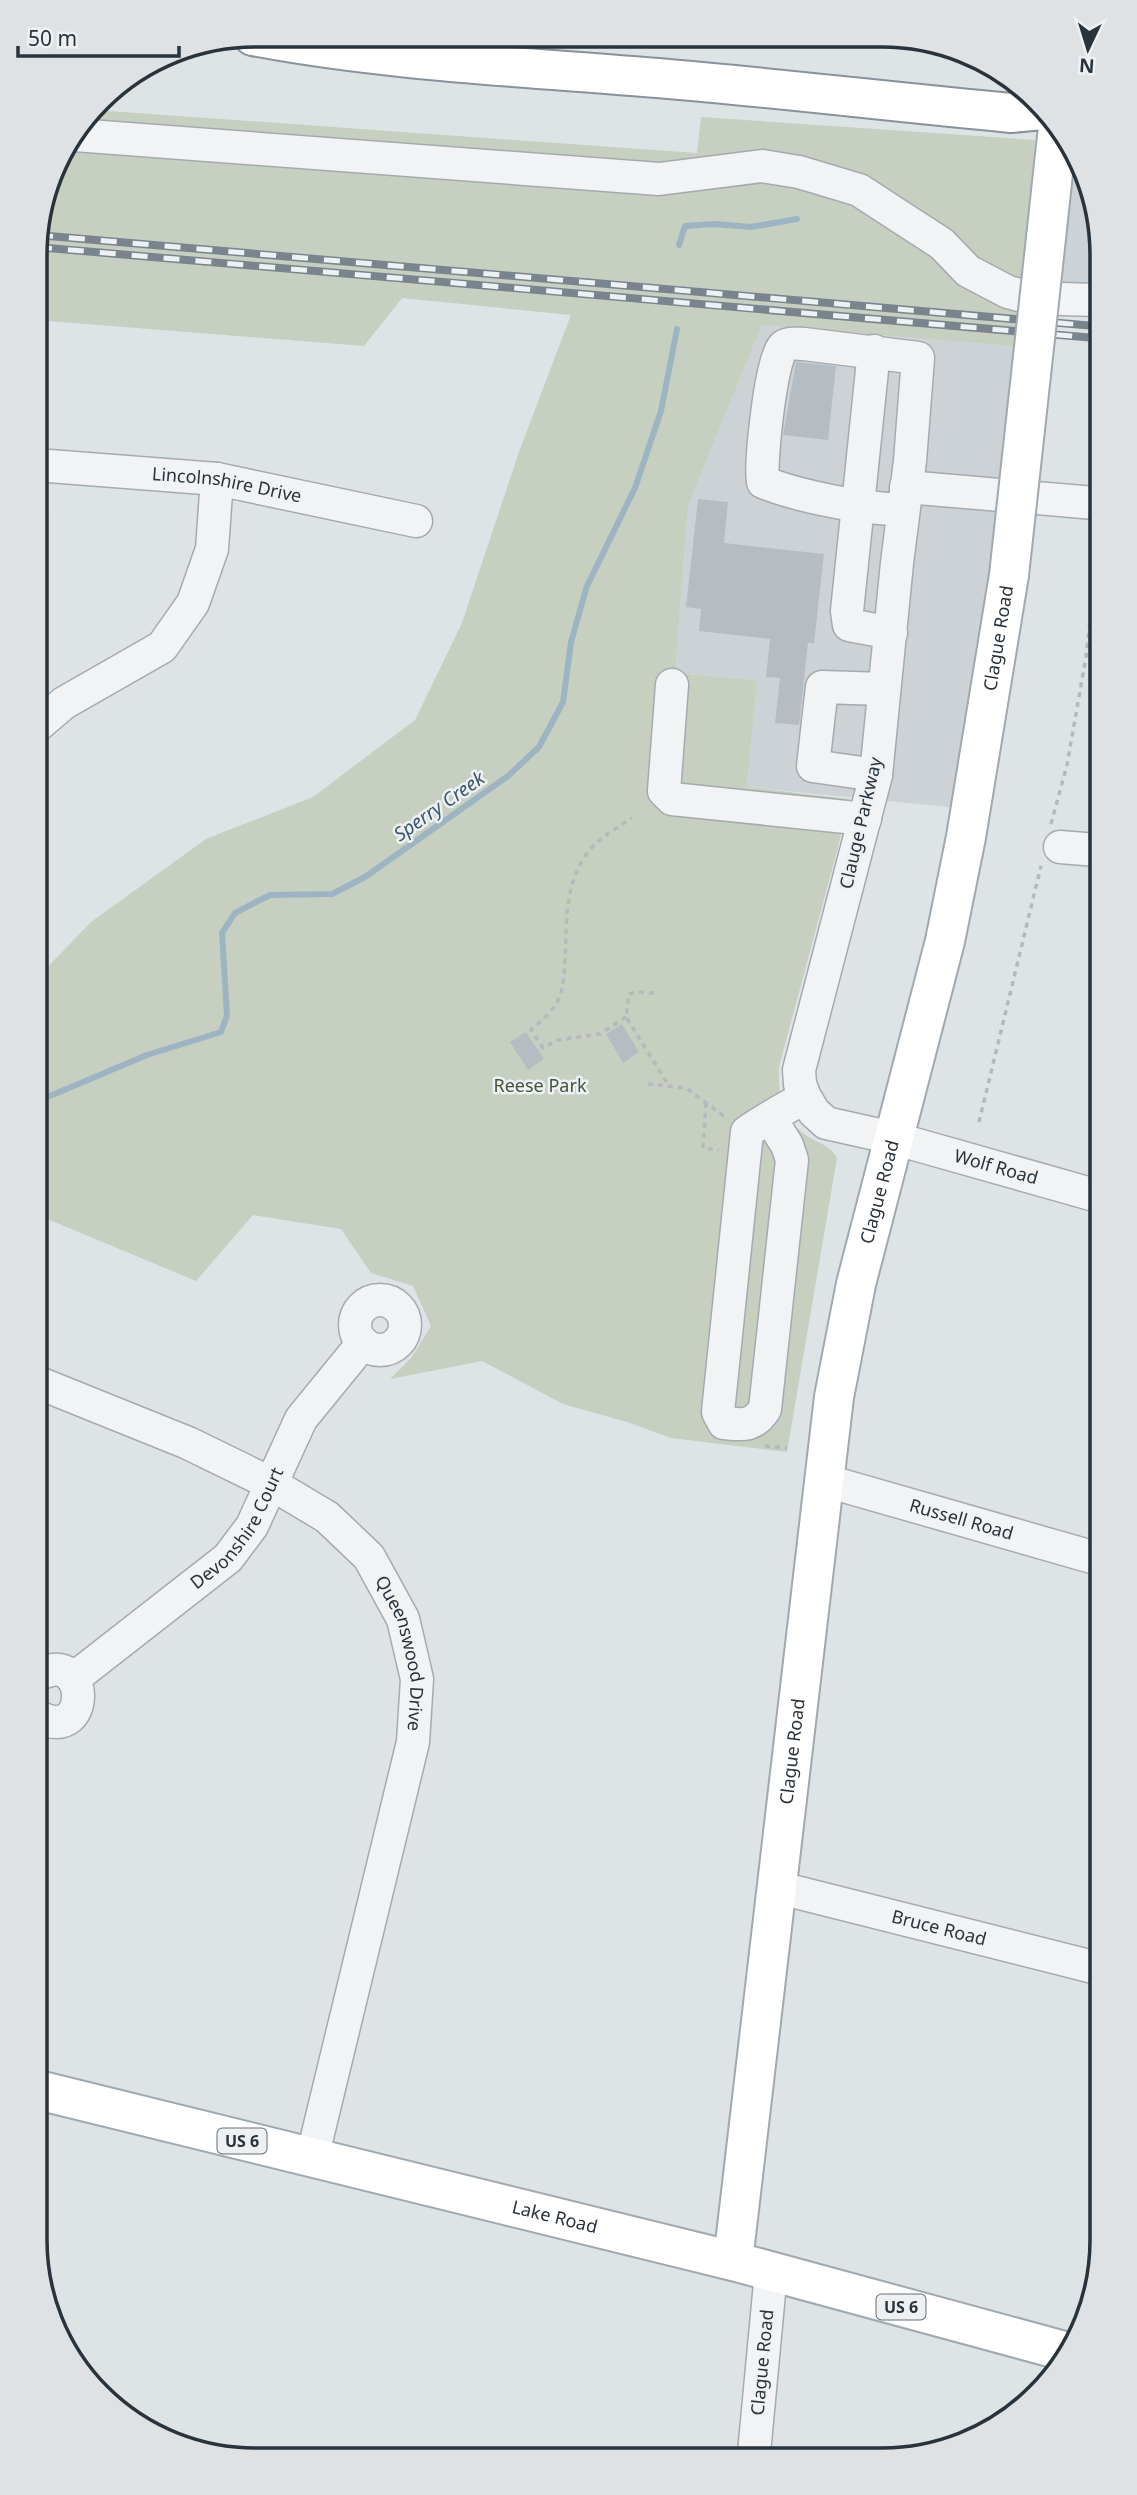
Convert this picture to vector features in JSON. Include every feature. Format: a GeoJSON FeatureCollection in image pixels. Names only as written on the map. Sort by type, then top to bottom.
{"type":"FeatureCollection","features":[{"type":"Feature","properties":{"kind":"main road"},"geometry":{"type":"LineString","coordinates":[[334,48],[1011,113],[1032,111]]}},
{"type":"Feature","properties":{"kind":"main road","name":"Clague Road"},"geometry":{"type":"LineString","coordinates":[[733,2261],[834,1398],[856,1284],[945,941],[967,837],[1010,575],[1056,143]]}},
{"type":"Feature","properties":{"kind":"main road","name":"Lake Road"},"geometry":{"type":"LineString","coordinates":[[47,2092],[733,2261],[1059,2349]]}},
{"type":"Feature","properties":{"kind":"street"},"geometry":{"type":"LineString","coordinates":[[85,136],[659,178],[762,166],[799,172],[859,190],[942,244],[968,271],[1007,292],[1031,298],[1090,300]]}},
{"type":"Feature","properties":{"kind":"street"},"geometry":{"type":"LineString","coordinates":[[891,633],[849,625],[847,611],[859,504],[874,351],[804,344],[782,348],[776,362],[763,441],[763,482],[792,492],[859,504],[884,509],[905,498],[1090,503]]}},
{"type":"Feature","properties":{"kind":"street","name":"Clauge Parkway"},"geometry":{"type":"LineString","coordinates":[[805,1097],[799,1070],[876,775],[918,358],[874,351]]}},
{"type":"Feature","properties":{"kind":"street","name":"Lincolnshire Drive"},"geometry":{"type":"LineString","coordinates":[[48,466],[217,479],[416,521]]}},
{"type":"Feature","properties":{"kind":"street"},"geometry":{"type":"LineString","coordinates":[[48,717],[64,703],[162,647],[193,603],[212,549],[217,479]]}},
{"type":"Feature","properties":{"kind":"street"},"geometry":{"type":"LineString","coordinates":[[853,557],[897,563]]}},
{"type":"Feature","properties":{"kind":"street"},"geometry":{"type":"LineString","coordinates":[[672,685],[664,791],[672,799],[865,819]]}},
{"type":"Feature","properties":{"kind":"street"},"geometry":{"type":"LineString","coordinates":[[876,775],[813,766],[822,687],[884,689]]}},
{"type":"Feature","properties":{"kind":"street"},"geometry":{"type":"LineString","coordinates":[[1060,846],[1090,849]]}},
{"type":"Feature","properties":{"kind":"street"},"geometry":{"type":"LineString","coordinates":[[770,1118],[787,1145],[792,1160],[765,1409],[758,1420],[744,1425],[724,1423],[718,1412],[747,1132],[770,1118],[805,1097],[814,1112],[827,1123],[856,1132],[893,1138]]}},
{"type":"Feature","properties":{"kind":"street","name":"Wolf Road"},"geometry":{"type":"LineString","coordinates":[[893,1138],[1090,1194]]}},
{"type":"Feature","properties":{"kind":"street","name":"Devonshire Court"},"geometry":{"type":"LineString","coordinates":[[73,1679],[228,1558],[252,1526],[301,1419],[363,1343]]}},
{"type":"Feature","properties":{"kind":"street","name":"Queenswood Drive"},"geometry":{"type":"LineString","coordinates":[[47,1386],[188,1443],[270,1483],[327,1517],[369,1557],[403,1619],[417,1679],[413,1742],[312,2158]]}},
{"type":"Feature","properties":{"kind":"street","name":"Russell Road"},"geometry":{"type":"LineString","coordinates":[[823,1480],[1089,1556]]}},
{"type":"Feature","properties":{"kind":"street"},"geometry":{"type":"LineString","coordinates":[[47,1672],[62,1671],[73,1679],[80,1697],[74,1712],[60,1721],[47,1721]]}},
{"type":"Feature","properties":{"kind":"street","name":"Bruce Road"},"geometry":{"type":"LineString","coordinates":[[776,1887],[1089,1966]]}},
{"type":"Feature","properties":{"kind":"street","name":"Clague Road"},"geometry":{"type":"LineString","coordinates":[[754,2448],[771,2272]]}},
{"type":"Feature","properties":{"kind":"path"},"geometry":{"type":"LineString","coordinates":[[626,1017],[600,1034],[557,1040],[543,1048],[531,1030],[549,1015],[558,1000],[563,982],[569,896],[575,876],[586,855],[602,837],[632,818]]}},
{"type":"Feature","properties":{"kind":"path"},"geometry":{"type":"LineString","coordinates":[[654,993],[629,994],[626,1017],[668,1086]]}},
{"type":"Feature","properties":{"kind":"path"},"geometry":{"type":"LineString","coordinates":[[648,1084],[686,1088],[730,1120]]}},
{"type":"Feature","properties":{"kind":"path"},"geometry":{"type":"LineString","coordinates":[[706,1103],[703,1148],[721,1150]]}},
{"type":"Feature","properties":{"kind":"shaded area"},"geometry":{"type":"Polygon","coordinates":[[[1069,166],[1083,202],[1088,229],[1090,317],[1047,313],[1069,166]]]}},
{"type":"Feature","properties":{"kind":"shaded area"},"geometry":{"type":"Polygon","coordinates":[[[762,325],[1022,347],[959,808],[747,787],[757,680],[675,673],[688,506],[762,325]]]}},
{"type":"Feature","properties":{"kind":"green space","name":"Reese Park"},"geometry":{"type":"Polygon","coordinates":[[[106,111],[697,153],[701,117],[1035,140],[1022,347],[762,325],[688,506],[675,673],[757,680],[747,787],[849,799],[779,1067],[781,1101],[789,1119],[837,1158],[787,1452],[671,1438],[563,1404],[482,1361],[390,1379],[411,1358],[431,1326],[413,1286],[371,1273],[341,1229],[253,1215],[196,1281],[48,1219],[48,967],[91,922],[206,839],[313,797],[415,720],[462,623],[520,449],[571,315],[402,298],[364,346],[48,321],[48,242],[54,202],[69,164],[82,140],[99,118],[106,111]]]}},
{"type":"Feature","properties":{"kind":"building"},"geometry":{"type":"Polygon","coordinates":[[[796,362],[836,366],[828,440],[783,435],[796,362]]]}},
{"type":"Feature","properties":{"kind":"building"},"geometry":{"type":"Polygon","coordinates":[[[698,499],[728,502],[724,543],[824,554],[814,643],[808,643],[799,725],[775,723],[780,678],[766,677],[770,639],[699,631],[701,609],[686,607],[698,499]]]}},
{"type":"Feature","properties":{"kind":"building"},"geometry":{"type":"Polygon","coordinates":[[[622,1024],[639,1052],[623,1063],[606,1034],[622,1024]]]}},
{"type":"Feature","properties":{"kind":"building"},"geometry":{"type":"Polygon","coordinates":[[[526,1032],[544,1059],[528,1070],[510,1042],[526,1032]]]}},
{"type":"Feature","properties":{"kind":"waterway"},"geometry":{"type":"LineString","coordinates":[[679,245],[685,226],[714,224],[751,227],[797,219]]}},
{"type":"Feature","properties":{"kind":"waterway","name":"Sperry Creek"},"geometry":{"type":"LineString","coordinates":[[48,1097],[147,1055],[221,1032],[227,1016],[222,933],[235,913],[270,895],[332,894],[365,877],[508,776],[539,747],[563,702],[571,642],[587,586],[635,488],[661,411],[677,329]]}},
{"type":"Feature","properties":{"kind":"railway"},"geometry":{"type":"LineString","coordinates":[[48,236],[1090,326]]}},
{"type":"Feature","properties":{"kind":"railway"},"geometry":{"type":"LineString","coordinates":[[48,248],[1090,338]]}}]}
